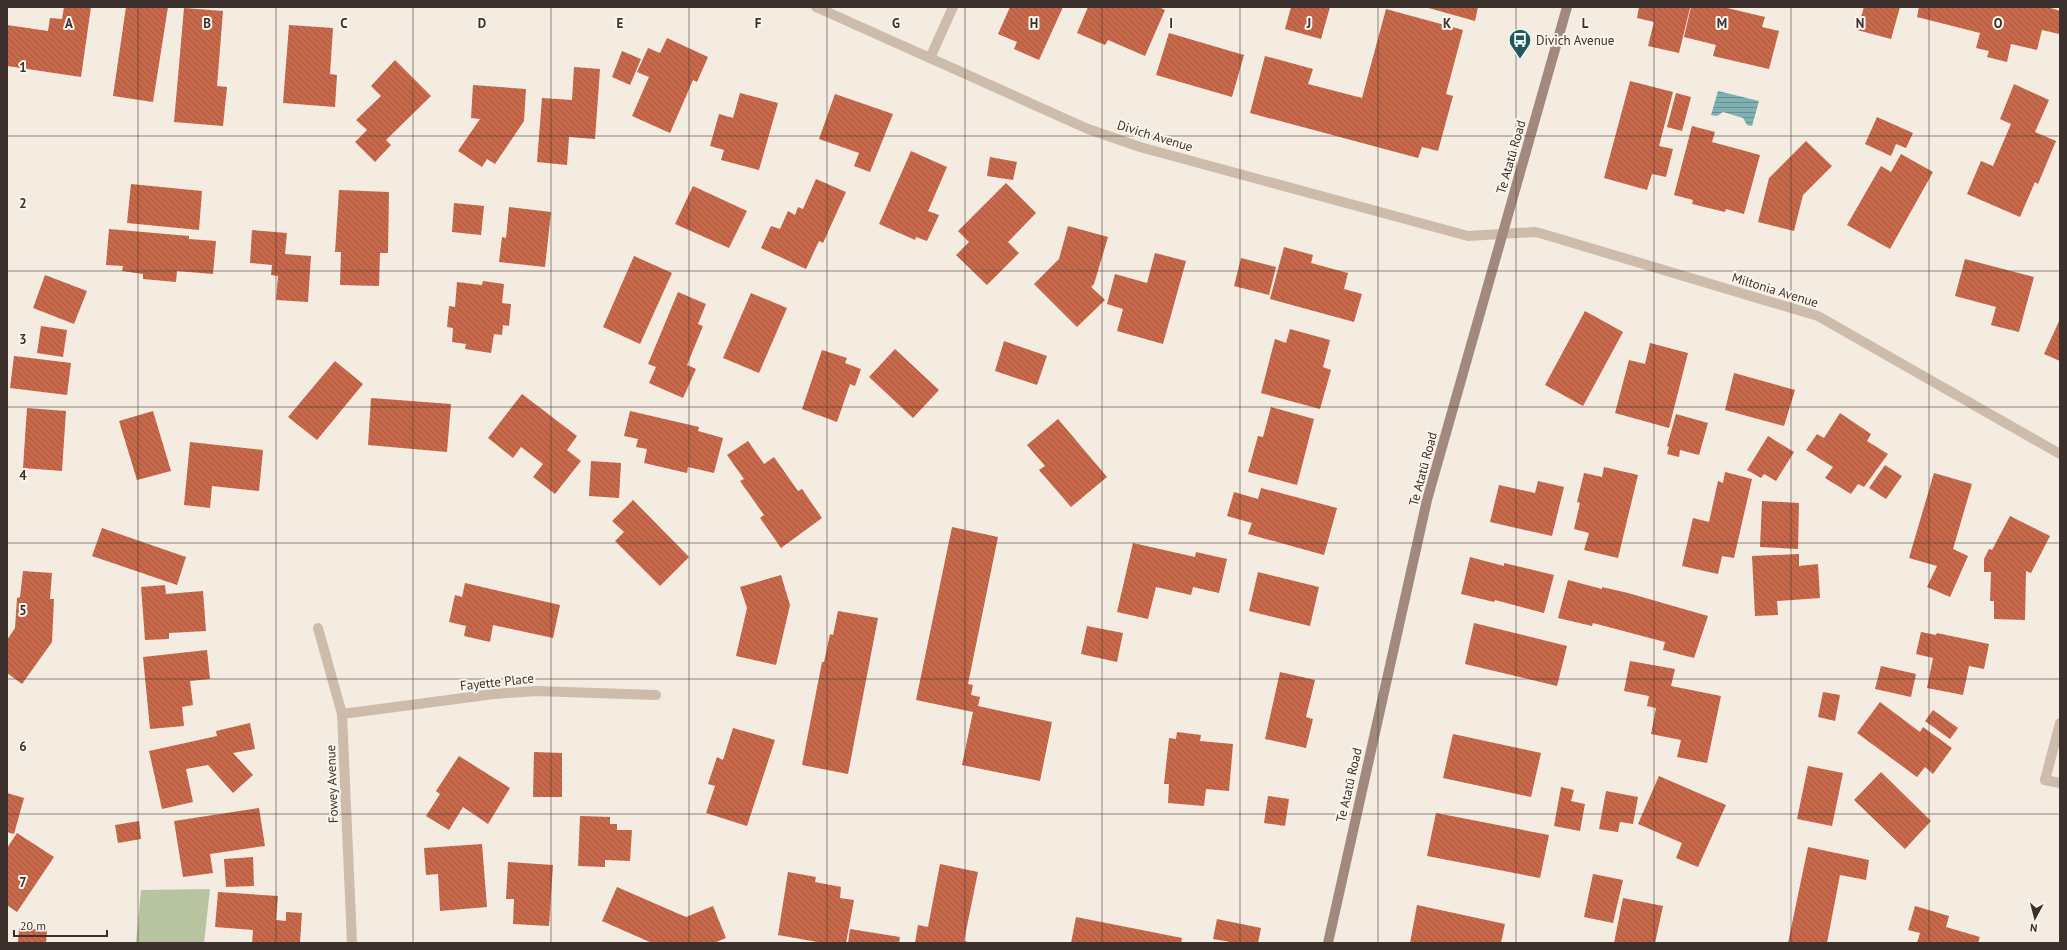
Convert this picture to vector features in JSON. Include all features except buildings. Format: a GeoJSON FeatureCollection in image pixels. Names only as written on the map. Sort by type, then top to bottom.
{"type":"FeatureCollection","features":[{"type":"Feature","properties":{"kind":"main road","name":"Te Atatū Road"},"geometry":{"type":"LineString","coordinates":[[1328,943],[1427,500],[1567,7]]}},
{"type":"Feature","properties":{"kind":"street","name":"Divich Avenue"},"geometry":{"type":"LineString","coordinates":[[816,7],[1088,128],[1140,147],[1468,236],[1503,235]]}},
{"type":"Feature","properties":{"kind":"street"},"geometry":{"type":"LineString","coordinates":[[930,58],[953,7]]}},
{"type":"Feature","properties":{"kind":"street","name":"Miltonia Avenue"},"geometry":{"type":"LineString","coordinates":[[1503,235],[1535,232],[1544,234],[1818,316],[2060,454]]}},
{"type":"Feature","properties":{"kind":"street","name":"Fowey Avenue"},"geometry":{"type":"LineString","coordinates":[[318,628],[342,714],[352,943]]}},
{"type":"Feature","properties":{"kind":"street","name":"Fayette Place"},"geometry":{"type":"LineString","coordinates":[[342,714],[494,694],[536,691],[656,695]]}},
{"type":"Feature","properties":{"kind":"street"},"geometry":{"type":"LineString","coordinates":[[2060,723],[2045,780],[2060,783]]}},
{"type":"Feature","properties":{"kind":"green space"},"geometry":{"type":"Polygon","coordinates":[[[210,889],[204,943],[136,943],[141,890],[210,889]]]}},
{"type":"Feature","properties":{"kind":"water"},"geometry":{"type":"Polygon","coordinates":[[[1718,91],[1759,101],[1752,126],[1747,125],[1743,118],[1723,112],[1717,116],[1711,115],[1718,91]]]}},
{"type":"Feature","properties":{"kind":"place","name":"Divich Avenue"},"geometry":{"type":"Point","coordinates":[1520,60]}}]}
